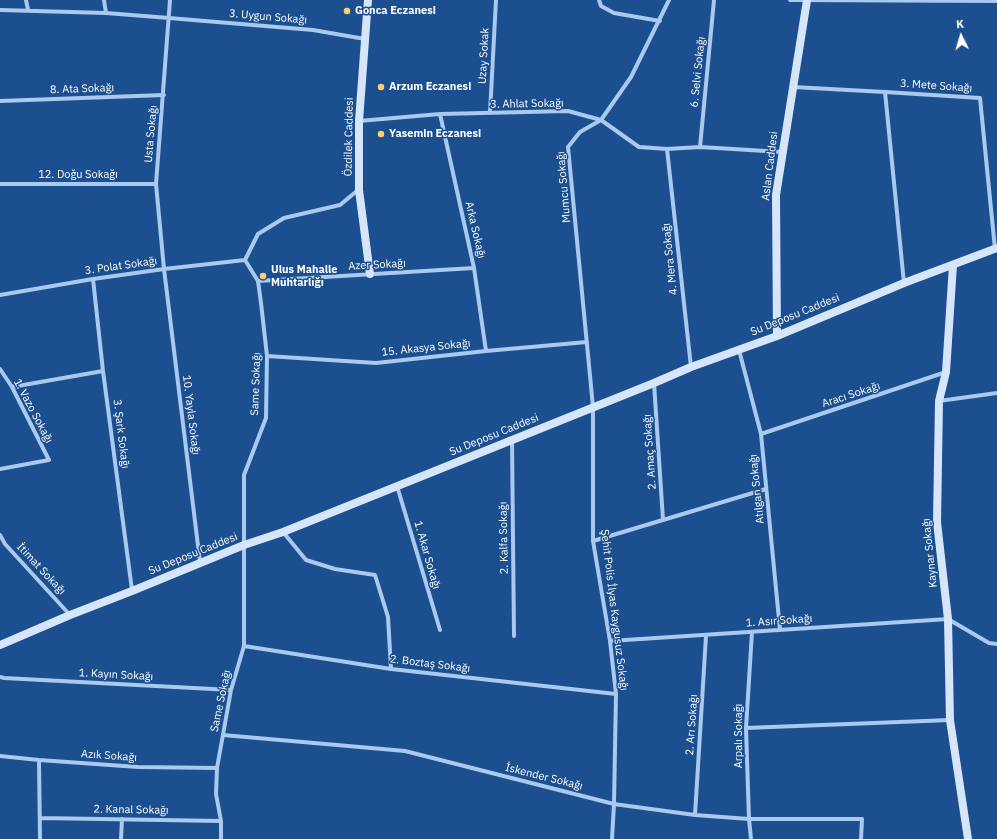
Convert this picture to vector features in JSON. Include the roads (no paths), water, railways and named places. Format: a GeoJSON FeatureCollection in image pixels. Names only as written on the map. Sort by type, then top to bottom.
{"type":"FeatureCollection","features":[{"type":"Feature","properties":{"kind":"main road","name":"Özdilek Caddesi"},"geometry":{"type":"LineString","coordinates":[[368,0],[359,121],[359,190],[370,274]]}},
{"type":"Feature","properties":{"kind":"main road","name":"Aslan Caddesi"},"geometry":{"type":"LineString","coordinates":[[777,336],[776,195],[807,0]]}},
{"type":"Feature","properties":{"kind":"main road","name":"Su Deposu Caddesi"},"geometry":{"type":"LineString","coordinates":[[0,645],[70,615],[244,545],[283,532],[691,367],[777,336],[904,283],[996,248]]}},
{"type":"Feature","properties":{"kind":"main road","name":"Kaynar Sokağı"},"geometry":{"type":"LineString","coordinates":[[953,265],[946,372],[939,401],[937,522],[948,619],[950,720],[968,839]]}},
{"type":"Feature","properties":{"kind":"street"},"geometry":{"type":"LineString","coordinates":[[26,0],[28,10]]}},
{"type":"Feature","properties":{"kind":"street"},"geometry":{"type":"LineString","coordinates":[[104,0],[106,13]]}},
{"type":"Feature","properties":{"kind":"street","name":"Usta Sokağı"},"geometry":{"type":"LineString","coordinates":[[164,269],[156,184],[164,95],[170,0]]}},
{"type":"Feature","properties":{"kind":"street","name":"Uzay Sokak"},"geometry":{"type":"LineString","coordinates":[[490,113],[496,0]]}},
{"type":"Feature","properties":{"kind":"street"},"geometry":{"type":"LineString","coordinates":[[600,0],[601,6],[614,13],[660,21]]}},
{"type":"Feature","properties":{"kind":"street","name":"Mumcu Sokağı"},"geometry":{"type":"LineString","coordinates":[[593,407],[568,147],[580,132],[601,120],[631,77],[660,21],[669,0]]}},
{"type":"Feature","properties":{"kind":"street","name":"6. Selvi Sokağı"},"geometry":{"type":"LineString","coordinates":[[700,146],[714,0]]}},
{"type":"Feature","properties":{"kind":"street"},"geometry":{"type":"LineString","coordinates":[[790,0],[997,1]]}},
{"type":"Feature","properties":{"kind":"street","name":"3. Uygun Sokağı"},"geometry":{"type":"LineString","coordinates":[[0,10],[106,13],[169,18],[313,30],[365,39]]}},
{"type":"Feature","properties":{"kind":"street"},"geometry":{"type":"LineString","coordinates":[[793,87],[885,92]]}},
{"type":"Feature","properties":{"kind":"street","name":"3. Mete Sokağı"},"geometry":{"type":"LineString","coordinates":[[904,283],[885,92],[980,98],[996,248]]}},
{"type":"Feature","properties":{"kind":"street","name":"8. Ata Sokağı"},"geometry":{"type":"LineString","coordinates":[[0,101],[164,95]]}},
{"type":"Feature","properties":{"kind":"street","name":"3. Ahlat Sokağı"},"geometry":{"type":"LineString","coordinates":[[359,121],[440,114],[568,111],[601,120],[639,146],[667,149],[700,146],[782,152]]}},
{"type":"Feature","properties":{"kind":"street","name":"Arka Sokağı"},"geometry":{"type":"LineString","coordinates":[[440,114],[474,268],[486,351]]}},
{"type":"Feature","properties":{"kind":"street","name":"4. Mera Sokağı"},"geometry":{"type":"LineString","coordinates":[[667,149],[691,367]]}},
{"type":"Feature","properties":{"kind":"street","name":"12. Doğu Sokağı"},"geometry":{"type":"LineString","coordinates":[[0,184],[156,184]]}},
{"type":"Feature","properties":{"kind":"street"},"geometry":{"type":"LineString","coordinates":[[245,260],[258,234],[284,218],[340,205],[359,190]]}},
{"type":"Feature","properties":{"kind":"street","name":"3. Polat Sokağı"},"geometry":{"type":"LineString","coordinates":[[0,295],[93,279],[245,260]]}},
{"type":"Feature","properties":{"kind":"street","name":"Same Sokağı"},"geometry":{"type":"LineString","coordinates":[[221,839],[221,821],[216,794],[217,768],[230,690],[244,646],[244,474],[266,418],[267,356],[258,281],[245,260]]}},
{"type":"Feature","properties":{"kind":"street","name":"Azer Sokağı"},"geometry":{"type":"LineString","coordinates":[[258,281],[474,268]]}},
{"type":"Feature","properties":{"kind":"street","name":"10. Yayla Sokağı"},"geometry":{"type":"LineString","coordinates":[[164,269],[200,563]]}},
{"type":"Feature","properties":{"kind":"street","name":"3. Şark Sokağı"},"geometry":{"type":"LineString","coordinates":[[93,279],[132,591]]}},
{"type":"Feature","properties":{"kind":"street","name":"15. Akasya Sokağı"},"geometry":{"type":"LineString","coordinates":[[267,356],[376,363],[587,342]]}},
{"type":"Feature","properties":{"kind":"street","name":"Atılgan Sokağı"},"geometry":{"type":"LineString","coordinates":[[738,349],[761,434],[780,630]]}},
{"type":"Feature","properties":{"kind":"street","name":"1. Vazo Sokağı"},"geometry":{"type":"LineString","coordinates":[[0,369],[12,387],[49,460],[0,469]]}},
{"type":"Feature","properties":{"kind":"street"},"geometry":{"type":"LineString","coordinates":[[12,387],[104,371]]}},
{"type":"Feature","properties":{"kind":"street","name":"Aracı Sokağı"},"geometry":{"type":"LineString","coordinates":[[761,434],[946,372]]}},
{"type":"Feature","properties":{"kind":"street","name":"2. Amaç Sokağı"},"geometry":{"type":"LineString","coordinates":[[654,383],[663,520]]}},
{"type":"Feature","properties":{"kind":"street"},"geometry":{"type":"LineString","coordinates":[[939,401],[997,393]]}},
{"type":"Feature","properties":{"kind":"street","name":"Şehit Polis İlyas Kaygusuz Sokağı"},"geometry":{"type":"LineString","coordinates":[[593,407],[593,540],[610,641],[616,694],[612,839]]}},
{"type":"Feature","properties":{"kind":"street","name":"2. Kalfa Sokağı"},"geometry":{"type":"LineString","coordinates":[[512,440],[514,636]]}},
{"type":"Feature","properties":{"kind":"street","name":"1. Akar Sokağı"},"geometry":{"type":"LineString","coordinates":[[397,486],[440,630]]}},
{"type":"Feature","properties":{"kind":"street"},"geometry":{"type":"LineString","coordinates":[[593,540],[766,489]]}},
{"type":"Feature","properties":{"kind":"street"},"geometry":{"type":"LineString","coordinates":[[283,532],[306,560],[335,569],[375,575],[388,617],[391,669]]}},
{"type":"Feature","properties":{"kind":"street","name":"İtimat Sokağı"},"geometry":{"type":"LineString","coordinates":[[0,534],[5,544],[70,615]]}},
{"type":"Feature","properties":{"kind":"street"},"geometry":{"type":"LineString","coordinates":[[948,619],[989,643],[997,644]]}},
{"type":"Feature","properties":{"kind":"street","name":"1. Asır Sokağı"},"geometry":{"type":"LineString","coordinates":[[610,641],[706,636],[948,619]]}},
{"type":"Feature","properties":{"kind":"street","name":"Arpalı Sokağı"},"geometry":{"type":"LineString","coordinates":[[751,839],[746,728],[752,632]]}},
{"type":"Feature","properties":{"kind":"street","name":"2. Arı Sokağı"},"geometry":{"type":"LineString","coordinates":[[695,815],[706,636]]}},
{"type":"Feature","properties":{"kind":"street","name":"2. Boztaş Sokağı"},"geometry":{"type":"LineString","coordinates":[[244,646],[391,669],[616,694]]}},
{"type":"Feature","properties":{"kind":"street","name":"1. Kayın Sokağı"},"geometry":{"type":"LineString","coordinates":[[0,677],[230,690]]}},
{"type":"Feature","properties":{"kind":"street"},"geometry":{"type":"LineString","coordinates":[[746,728],[950,720]]}},
{"type":"Feature","properties":{"kind":"street","name":"İskender Sokağı"},"geometry":{"type":"LineString","coordinates":[[223,735],[405,751],[614,804],[695,815],[749,819],[862,819],[861,839]]}},
{"type":"Feature","properties":{"kind":"street","name":"Azık Sokağı"},"geometry":{"type":"LineString","coordinates":[[0,756],[138,767],[217,768]]}},
{"type":"Feature","properties":{"kind":"street"},"geometry":{"type":"LineString","coordinates":[[39,760],[40,839]]}},
{"type":"Feature","properties":{"kind":"street","name":"2. Kanal Sokağı"},"geometry":{"type":"LineString","coordinates":[[40,818],[221,821]]}},
{"type":"Feature","properties":{"kind":"street"},"geometry":{"type":"LineString","coordinates":[[121,839],[122,819]]}},
{"type":"Feature","properties":{"kind":"place","name":"Gonca Eczanesi"},"geometry":{"type":"Point","coordinates":[347,11]}},
{"type":"Feature","properties":{"kind":"place","name":"Arzum Eczanesi"},"geometry":{"type":"Point","coordinates":[381,87]}},
{"type":"Feature","properties":{"kind":"place","name":"Yasemin Eczanesi"},"geometry":{"type":"Point","coordinates":[381,134]}},
{"type":"Feature","properties":{"kind":"place","name":"Ulus Mahalle Muhtarlığı"},"geometry":{"type":"Point","coordinates":[263,276]}}]}
